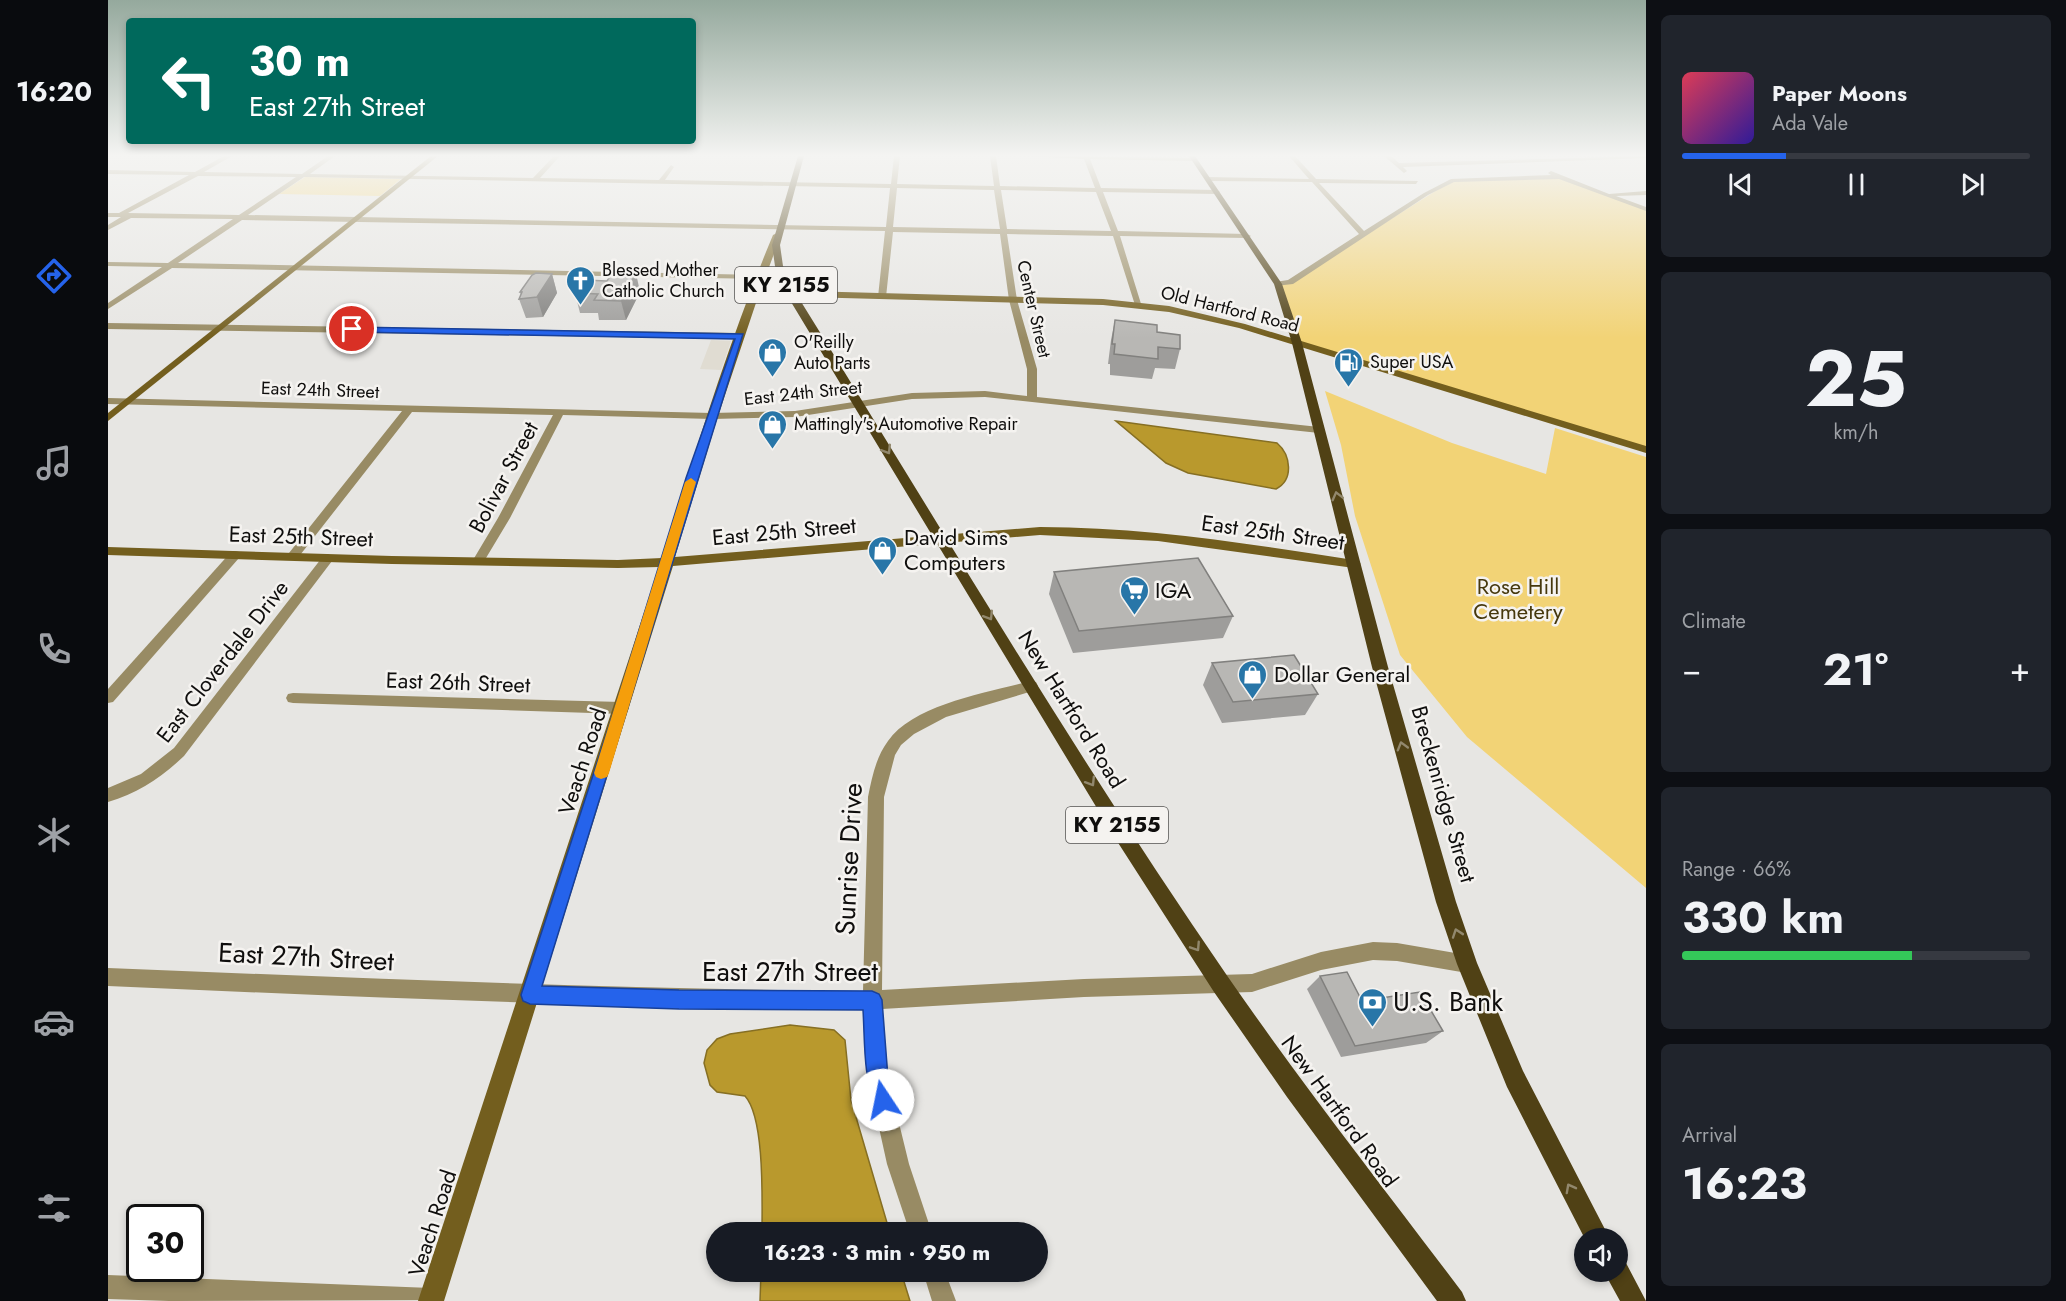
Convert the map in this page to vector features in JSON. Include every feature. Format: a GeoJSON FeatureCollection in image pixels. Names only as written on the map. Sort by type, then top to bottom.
{"type":"FeatureCollection","features":[{"type":"Feature","properties":{"kind":"main road","name":"KY 2155"},"geometry":{"type":"LineString","coordinates":[[778,231],[783,217]]}},
{"type":"Feature","properties":{"kind":"main road","name":"Breckenridge Street"},"geometry":{"type":"LineString","coordinates":[[1234,217],[1278,284],[1297,343],[1354,564],[1446,902],[1467,964],[1515,1079],[1592,1228]]}},
{"type":"Feature","properties":{"kind":"main road","name":"New Hartford Road"},"geometry":{"type":"LineString","coordinates":[[778,231],[777,259],[790,292],[1121,832],[1221,985],[1294,1089],[1454,1301]]}},
{"type":"Feature","properties":{"kind":"main road"},"geometry":{"type":"LineString","coordinates":[[1623,1282],[1634,1301]]}},
{"type":"Feature","properties":{"kind":"street"},"geometry":{"type":"LineString","coordinates":[[108,228],[123,217]]}},
{"type":"Feature","properties":{"kind":"street"},"geometry":{"type":"LineString","coordinates":[[108,307],[238,217]]}},
{"type":"Feature","properties":{"kind":"street"},"geometry":{"type":"LineString","coordinates":[[308,217],[778,231],[889,228],[1247,236]]}},
{"type":"Feature","properties":{"kind":"street"},"geometry":{"type":"LineString","coordinates":[[882,297],[890,217]]}},
{"type":"Feature","properties":{"kind":"street","name":"Center Street"},"geometry":{"type":"LineString","coordinates":[[1001,217],[1013,300],[1032,369],[1032,398]]}},
{"type":"Feature","properties":{"kind":"street"},"geometry":{"type":"LineString","coordinates":[[1107,217],[1125,259],[1139,305]]}},
{"type":"Feature","properties":{"kind":"street"},"geometry":{"type":"LineString","coordinates":[[1347,217],[1363,235]]}},
{"type":"Feature","properties":{"kind":"street"},"geometry":{"type":"LineString","coordinates":[[1278,284],[1290,282],[1391,217]]}},
{"type":"Feature","properties":{"kind":"street"},"geometry":{"type":"LineString","coordinates":[[108,418],[358,218]]}},
{"type":"Feature","properties":{"kind":"street","name":"Veach Road"},"geometry":{"type":"LineString","coordinates":[[431,1300],[622,708],[712,416],[778,231]]}},
{"type":"Feature","properties":{"kind":"street"},"geometry":{"type":"LineString","coordinates":[[108,262],[297,267],[758,286]]}},
{"type":"Feature","properties":{"kind":"street"},"geometry":{"type":"LineString","coordinates":[[108,299],[168,264]]}},
{"type":"Feature","properties":{"kind":"street","name":"Old Hartford Road"},"geometry":{"type":"LineString","coordinates":[[758,286],[790,292],[882,297],[1139,305],[1218,320],[1646,450]]}},
{"type":"Feature","properties":{"kind":"street"},"geometry":{"type":"LineString","coordinates":[[108,321],[199,323],[221,327]]}},
{"type":"Feature","properties":{"kind":"street"},"geometry":{"type":"LineString","coordinates":[[108,326],[740,336]]}},
{"type":"Feature","properties":{"kind":"street","name":"East 24th Street"},"geometry":{"type":"LineString","coordinates":[[108,401],[712,416],[795,414],[912,396],[946,394],[1032,398],[1319,430]]}},
{"type":"Feature","properties":{"kind":"street"},"geometry":{"type":"LineString","coordinates":[[293,556],[409,409]]}},
{"type":"Feature","properties":{"kind":"street","name":"Bolivar Street"},"geometry":{"type":"LineString","coordinates":[[479,560],[504,518],[560,411]]}},
{"type":"Feature","properties":{"kind":"street","name":"East 25th Street"},"geometry":{"type":"LineString","coordinates":[[108,551],[618,564],[668,562],[1040,531],[1109,531],[1354,564]]}},
{"type":"Feature","properties":{"kind":"street"},"geometry":{"type":"LineString","coordinates":[[108,698],[235,555]]}},
{"type":"Feature","properties":{"kind":"street","name":"East Cloverdale Drive"},"geometry":{"type":"LineString","coordinates":[[108,795],[151,777],[179,752],[328,558]]}},
{"type":"Feature","properties":{"kind":"street","name":"Sunrise Drive"},"geometry":{"type":"LineString","coordinates":[[917,1222],[898,1164],[878,1078],[872,1000],[876,797],[886,757],[896,741],[934,714],[1031,686]]}},
{"type":"Feature","properties":{"kind":"street","name":"East 26th Street"},"geometry":{"type":"LineString","coordinates":[[293,698],[622,708]]}},
{"type":"Feature","properties":{"kind":"street","name":"East 27th Street"},"geometry":{"type":"LineString","coordinates":[[108,977],[530,995],[679,999],[872,1000],[1084,988],[1252,983],[1321,961],[1373,951],[1397,952],[1467,964]]}},
{"type":"Feature","properties":{"kind":"street"},"geometry":{"type":"LineString","coordinates":[[937,1282],[944,1301]]}},
{"type":"Feature","properties":{"kind":"street"},"geometry":{"type":"LineString","coordinates":[[108,1287],[431,1300]]}},
{"type":"Feature","properties":{"kind":"shaded area"},"geometry":{"type":"Polygon","coordinates":[[[711,340],[731,341],[721,370],[700,369],[711,340]]]}},
{"type":"Feature","properties":{"kind":"shaded area"},"geometry":{"type":"Polygon","coordinates":[[[1116,421],[1277,443],[1288,460],[1288,474],[1282,485],[1276,489],[1188,473],[1166,463],[1116,421]]]}},
{"type":"Feature","properties":{"kind":"shaded area"},"geometry":{"type":"Polygon","coordinates":[[[790,1025],[834,1030],[845,1040],[851,1100],[887,1222],[762,1222],[761,1161],[756,1122],[751,1107],[745,1096],[717,1092],[710,1085],[704,1063],[707,1050],[717,1039],[730,1034],[790,1025]]]}},
{"type":"Feature","properties":{"kind":"shaded area"},"geometry":{"type":"Polygon","coordinates":[[[761,1282],[904,1282],[910,1301],[760,1301],[761,1282]]]}},
{"type":"Feature","properties":{"kind":"green space"},"geometry":{"type":"Polygon","coordinates":[[[1395,217],[1646,217],[1646,450],[1297,343],[1278,284],[1291,282],[1395,217]]]}},
{"type":"Feature","properties":{"kind":"green space","name":"Rose Hill Cemetery"},"geometry":{"type":"Polygon","coordinates":[[[1325,391],[1452,443],[1546,474],[1555,428],[1646,457],[1646,888],[1467,737],[1400,655],[1355,516],[1341,445],[1325,391]]]}},
{"type":"Feature","properties":{"kind":"building"},"geometry":{"type":"Polygon","coordinates":[[[536,273],[552,274],[537,297],[519,299],[522,292],[520,292],[536,273]]]}},
{"type":"Feature","properties":{"kind":"building"},"geometry":{"type":"Polygon","coordinates":[[[612,273],[636,273],[621,301],[594,300],[598,294],[575,293],[584,280],[607,281],[612,273]]]}},
{"type":"Feature","properties":{"kind":"building"},"geometry":{"type":"Polygon","coordinates":[[[1115,320],[1157,325],[1157,332],[1180,335],[1180,349],[1158,347],[1158,359],[1114,354],[1115,344],[1112,344],[1115,320]]]}},
{"type":"Feature","properties":{"kind":"building"},"geometry":{"type":"Polygon","coordinates":[[[1198,558],[1233,616],[1079,631],[1054,572],[1198,558]]]}},
{"type":"Feature","properties":{"kind":"building"},"geometry":{"type":"Polygon","coordinates":[[[1294,655],[1318,694],[1233,702],[1212,663],[1294,655]]]}},
{"type":"Feature","properties":{"kind":"building"},"geometry":{"type":"Polygon","coordinates":[[[1347,972],[1362,1001],[1420,992],[1443,1031],[1355,1046],[1320,976],[1347,972]]]}},
{"type":"Feature","properties":{"kind":"slow traffic"},"geometry":{"type":"LineString","coordinates":[[601,773],[691,482]]}},
{"type":"Feature","properties":{"kind":"place","name":"Blessed Mother Catholic Church"},"geometry":{"type":"Point","coordinates":[581,306]}},
{"type":"Feature","properties":{"kind":"place","name":"O'Reilly Auto Parts"},"geometry":{"type":"Point","coordinates":[773,378]}},
{"type":"Feature","properties":{"kind":"place","name":"Super USA"},"geometry":{"type":"Point","coordinates":[1349,388]}},
{"type":"Feature","properties":{"kind":"place","name":"Mattingly's Automotive Repair"},"geometry":{"type":"Point","coordinates":[773,450]}},
{"type":"Feature","properties":{"kind":"place","name":"David Sims Computers"},"geometry":{"type":"Point","coordinates":[883,576]}},
{"type":"Feature","properties":{"kind":"place","name":"IGA"},"geometry":{"type":"Point","coordinates":[1134,616]}},
{"type":"Feature","properties":{"kind":"place","name":"Dollar General"},"geometry":{"type":"Point","coordinates":[1253,700]}},
{"type":"Feature","properties":{"kind":"place","name":"U.S. Bank"},"geometry":{"type":"Point","coordinates":[1372,1028]}},
{"type":"Feature","properties":{"kind":"route"},"geometry":{"type":"LineString","coordinates":[[352,329],[740,336],[692,478],[668,562],[530,995],[679,999],[872,1000],[878,1078],[883,1100]]}}]}
